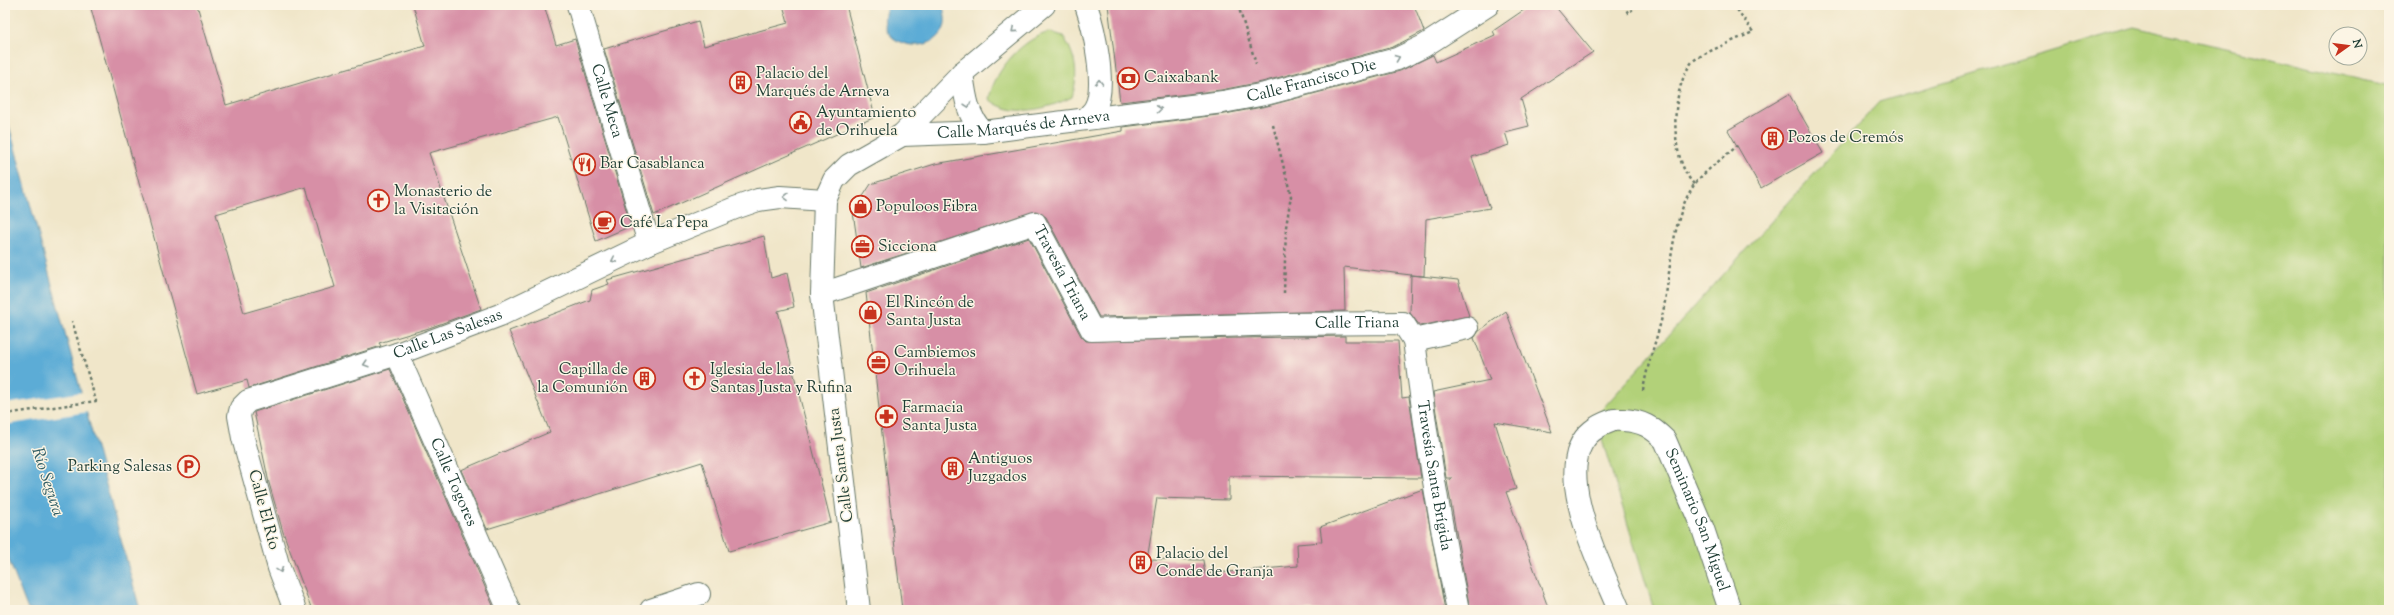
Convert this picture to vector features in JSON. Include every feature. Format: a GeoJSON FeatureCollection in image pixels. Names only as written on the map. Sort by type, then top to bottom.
{"type":"FeatureCollection","features":[{"type":"Feature","properties":{"kind":"street","name":"Calle Meca"},"geometry":{"type":"LineString","coordinates":[[578,5],[649,243]]}},
{"type":"Feature","properties":{"kind":"street"},"geometry":{"type":"LineString","coordinates":[[902,135],[962,73],[1044,5]]}},
{"type":"Feature","properties":{"kind":"street"},"geometry":{"type":"LineString","coordinates":[[1086,5],[1097,49],[1100,84],[1095,108],[1087,118]]}},
{"type":"Feature","properties":{"kind":"street","name":"Calle Francisco Die"},"geometry":{"type":"LineString","coordinates":[[1120,114],[1223,102],[1265,94],[1397,59],[1424,46],[1488,5]]}},
{"type":"Feature","properties":{"kind":"street"},"geometry":{"type":"LineString","coordinates":[[962,73],[967,104],[977,126],[983,132]]}},
{"type":"Feature","properties":{"kind":"street","name":"Calle Marqués de Arneva"},"geometry":{"type":"LineString","coordinates":[[825,200],[834,180],[849,165],[902,135],[983,132],[1120,114]]}},
{"type":"Feature","properties":{"kind":"street"},"geometry":{"type":"LineString","coordinates":[[649,243],[758,200],[780,197],[825,200]]}},
{"type":"Feature","properties":{"kind":"street","name":"Calle Santa Justa"},"geometry":{"type":"LineString","coordinates":[[825,200],[822,294],[859,610]]}},
{"type":"Feature","properties":{"kind":"street","name":"Travesía Triana"},"geometry":{"type":"LineString","coordinates":[[822,294],[1035,223],[1092,330],[1284,324]]}},
{"type":"Feature","properties":{"kind":"street","name":"Calle Las Salesas"},"geometry":{"type":"LineString","coordinates":[[242,408],[248,401],[396,354],[500,315],[649,243]]}},
{"type":"Feature","properties":{"kind":"street","name":"Calle Triana"},"geometry":{"type":"LineString","coordinates":[[1284,324],[1403,323],[1414,340],[1467,328]]}},
{"type":"Feature","properties":{"kind":"street","name":"Travesía Santa Brígida"},"geometry":{"type":"LineString","coordinates":[[1414,340],[1425,431],[1440,522],[1458,610]]}},
{"type":"Feature","properties":{"kind":"street","name":"Calle Togores"},"geometry":{"type":"LineString","coordinates":[[396,354],[509,610]]}},
{"type":"Feature","properties":{"kind":"street","name":"Calle El Río"},"geometry":{"type":"LineString","coordinates":[[242,408],[239,416],[243,438],[279,568],[295,610]]}},
{"type":"Feature","properties":{"kind":"street","name":"Seminario San Miguel"},"geometry":{"type":"LineString","coordinates":[[1619,610],[1581,516],[1576,493],[1576,470],[1580,447],[1592,431],[1613,420],[1639,421],[1654,429],[1665,440],[1703,529],[1730,610]]}},
{"type":"Feature","properties":{"kind":"street"},"geometry":{"type":"LineString","coordinates":[[651,610],[699,594]]}},
{"type":"Feature","properties":{"kind":"path"},"geometry":{"type":"LineString","coordinates":[[1238,5],[1265,94],[1291,196],[1286,227],[1284,324]]}},
{"type":"Feature","properties":{"kind":"path"},"geometry":{"type":"LineString","coordinates":[[1624,5],[1628,12],[1638,5]]}},
{"type":"Feature","properties":{"kind":"path"},"geometry":{"type":"LineString","coordinates":[[1694,184],[1686,175],[1676,136],[1677,93],[1693,62],[1753,32],[1734,5]]}},
{"type":"Feature","properties":{"kind":"path"},"geometry":{"type":"LineString","coordinates":[[1639,421],[1646,371],[1662,317],[1671,252],[1684,207],[1694,184],[1737,146]]}},
{"type":"Feature","properties":{"kind":"path"},"geometry":{"type":"LineString","coordinates":[[5,414],[96,401],[72,320]]}},
{"type":"Feature","properties":{"kind":"green space"},"geometry":{"type":"Polygon","coordinates":[[[2134,27],[2389,86],[2389,610],[1654,610],[1595,417],[1879,102],[2134,27]]]}},
{"type":"Feature","properties":{"kind":"green space"},"geometry":{"type":"Polygon","coordinates":[[[1051,32],[1063,36],[1071,51],[1076,73],[1072,97],[1052,105],[1030,110],[1008,109],[989,99],[997,77],[1011,57],[1030,41],[1051,32]]]}},
{"type":"Feature","properties":{"kind":"water"},"geometry":{"type":"Polygon","coordinates":[[[888,5],[942,5],[945,23],[940,36],[929,43],[915,45],[901,42],[890,35],[885,22],[888,5]]]}},
{"type":"Feature","properties":{"kind":"water","name":"Río Segura"},"geometry":{"type":"Polygon","coordinates":[[[5,111],[140,610],[28,610],[5,550],[5,111]]]}},
{"type":"Feature","properties":{"kind":"pier"},"geometry":{"type":"Polygon","coordinates":[[[83,392],[88,412],[5,425],[5,404],[83,392]]]}},
{"type":"Feature","properties":{"kind":"building","name":"Monasterio de la Visitación"},"geometry":{"type":"Polygon","coordinates":[[[90,5],[197,5],[226,105],[425,46],[413,5],[544,5],[556,45],[575,39],[631,226],[596,241],[558,117],[429,153],[481,309],[429,328],[379,343],[381,346],[249,388],[247,380],[197,394],[90,5]],[[306,187],[216,214],[244,313],[335,287],[306,187]]]}},
{"type":"Feature","properties":{"kind":"building","name":"Palacio del Marqués de Arneva"},"geometry":{"type":"Polygon","coordinates":[[[783,5],[846,5],[875,117],[654,215],[604,49],[698,21],[704,46],[788,23],[783,5]]]}},
{"type":"Feature","properties":{"kind":"building"},"geometry":{"type":"Polygon","coordinates":[[[1108,5],[1414,5],[1424,31],[1393,47],[1262,82],[1221,90],[1120,102],[1108,5]]]}},
{"type":"Feature","properties":{"kind":"building"},"geometry":{"type":"Polygon","coordinates":[[[1531,5],[1554,5],[1593,52],[1521,99],[1529,126],[1505,132],[1509,145],[1472,157],[1490,208],[1426,219],[1424,276],[1344,267],[1345,311],[1099,317],[1046,217],[1036,211],[861,268],[853,212],[871,184],[935,164],[1123,131],[1123,127],[1225,114],[1267,106],[1400,71],[1433,55],[1436,62],[1495,35],[1493,31],[1531,5]]]}},
{"type":"Feature","properties":{"kind":"building","name":"Pozos de Cremós"},"geometry":{"type":"Polygon","coordinates":[[[1789,94],[1823,153],[1761,188],[1728,130],[1789,94]]]}},
{"type":"Feature","properties":{"kind":"building","name":"Iglesia de las Santas Justa y Rufina"},"geometry":{"type":"Polygon","coordinates":[[[764,236],[771,278],[787,273],[794,307],[778,311],[831,522],[729,551],[702,462],[487,529],[461,470],[550,432],[509,331],[590,300],[592,290],[609,284],[607,280],[764,236]]]}},
{"type":"Feature","properties":{"kind":"building"},"geometry":{"type":"Polygon","coordinates":[[[1029,238],[1081,336],[1086,341],[1345,336],[1345,341],[1398,341],[1402,398],[1409,397],[1421,478],[1229,476],[1229,500],[1157,498],[1147,559],[1203,560],[1205,574],[1298,566],[1297,544],[1322,542],[1320,527],[1423,489],[1445,610],[902,610],[866,293],[1029,238]]]}},
{"type":"Feature","properties":{"kind":"building"},"geometry":{"type":"Polygon","coordinates":[[[1411,275],[1458,280],[1469,316],[1420,326],[1410,313],[1411,275]]]}},
{"type":"Feature","properties":{"kind":"building"},"geometry":{"type":"Polygon","coordinates":[[[1506,311],[1552,432],[1495,422],[1516,489],[1506,492],[1549,610],[1470,610],[1447,481],[1453,478],[1446,478],[1435,406],[1433,392],[1490,380],[1474,338],[1479,331],[1506,311]]]}},
{"type":"Feature","properties":{"kind":"building"},"geometry":{"type":"Polygon","coordinates":[[[390,369],[495,610],[312,610],[283,532],[269,483],[254,412],[390,369]]]}},
{"type":"Feature","properties":{"kind":"place","name":"Caixabank"},"geometry":{"type":"Point","coordinates":[1128,78]}},
{"type":"Feature","properties":{"kind":"place","name":"Palacio del Marqués de Arneva"},"geometry":{"type":"Point","coordinates":[740,83]}},
{"type":"Feature","properties":{"kind":"place","name":"Ayuntamiento de Orihuela"},"geometry":{"type":"Point","coordinates":[801,122]}},
{"type":"Feature","properties":{"kind":"place","name":"Pozos de Cremós"},"geometry":{"type":"Point","coordinates":[1773,138]}},
{"type":"Feature","properties":{"kind":"place","name":"Bar Casablanca"},"geometry":{"type":"Point","coordinates":[584,164]}},
{"type":"Feature","properties":{"kind":"place","name":"Monasterio de la Visitación"},"geometry":{"type":"Point","coordinates":[378,201]}},
{"type":"Feature","properties":{"kind":"place","name":"Populoos Fibra"},"geometry":{"type":"Point","coordinates":[861,207]}},
{"type":"Feature","properties":{"kind":"place","name":"Café La Pepa"},"geometry":{"type":"Point","coordinates":[604,223]}},
{"type":"Feature","properties":{"kind":"place","name":"Sicciona"},"geometry":{"type":"Point","coordinates":[863,247]}},
{"type":"Feature","properties":{"kind":"place","name":"El Rincón de Santa Justa"},"geometry":{"type":"Point","coordinates":[871,312]}},
{"type":"Feature","properties":{"kind":"place","name":"Cambiemos Orihuela"},"geometry":{"type":"Point","coordinates":[879,362]}},
{"type":"Feature","properties":{"kind":"place","name":"Capilla de la Comunión"},"geometry":{"type":"Point","coordinates":[644,379]}},
{"type":"Feature","properties":{"kind":"place","name":"Iglesia de las Santas Justa y Rufina"},"geometry":{"type":"Point","coordinates":[694,379]}},
{"type":"Feature","properties":{"kind":"place","name":"Farmacia Santa Justa"},"geometry":{"type":"Point","coordinates":[887,417]}},
{"type":"Feature","properties":{"kind":"place","name":"Parking Salesas"},"geometry":{"type":"Point","coordinates":[188,467]}},
{"type":"Feature","properties":{"kind":"place","name":"Antiguos Juzgados"},"geometry":{"type":"Point","coordinates":[953,468]}},
{"type":"Feature","properties":{"kind":"place","name":"Palacio del Conde de Granja"},"geometry":{"type":"Point","coordinates":[1140,563]}}]}
